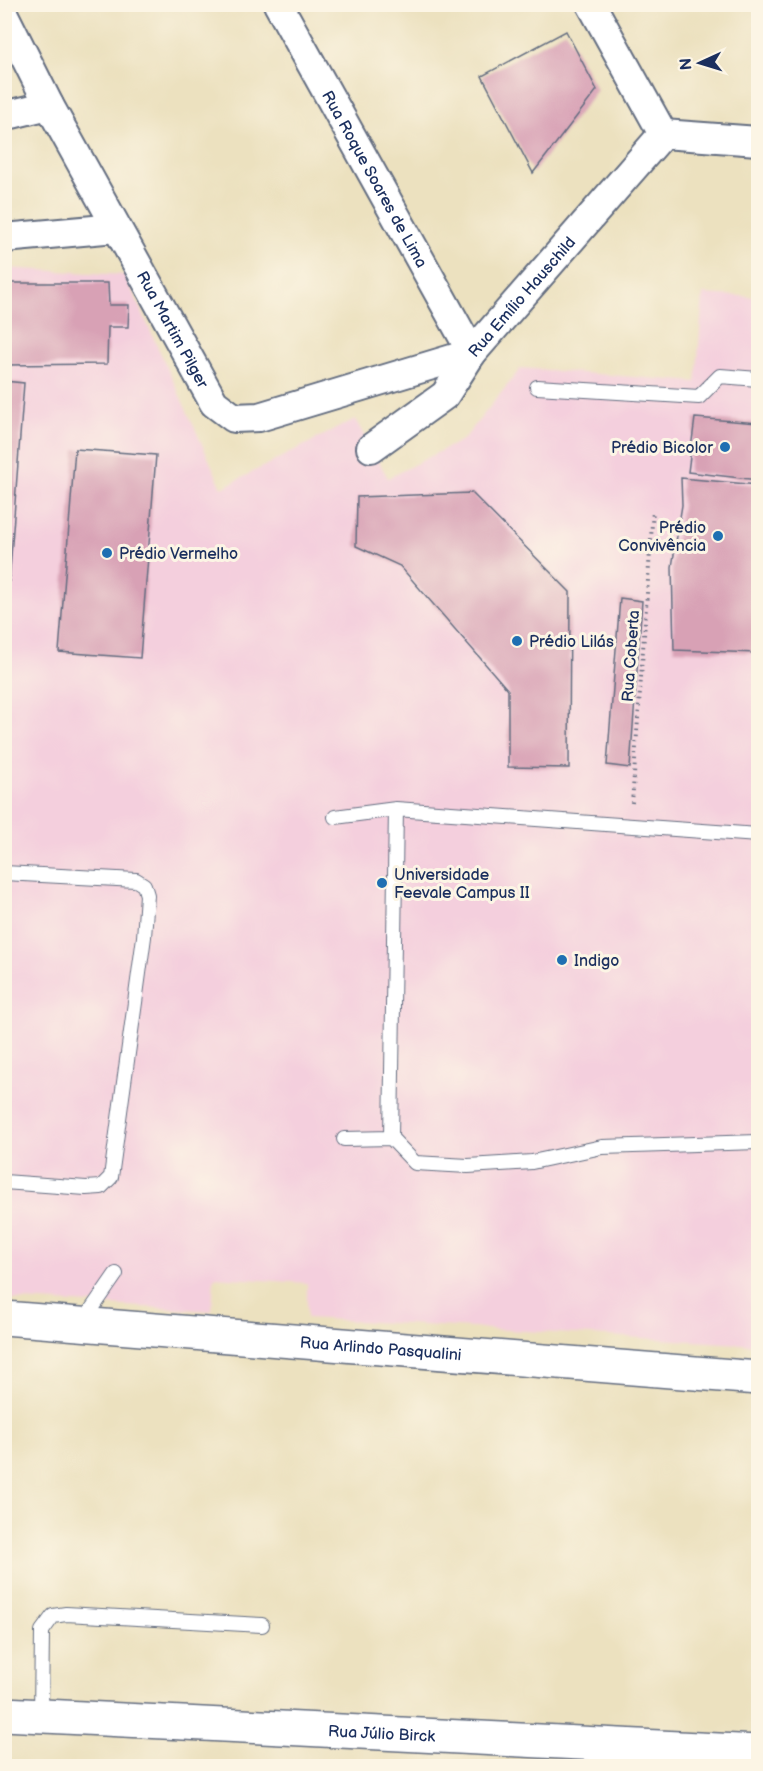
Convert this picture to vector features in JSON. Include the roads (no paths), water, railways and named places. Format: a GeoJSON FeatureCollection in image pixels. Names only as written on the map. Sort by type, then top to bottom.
{"type":"FeatureCollection","features":[{"type":"Feature","properties":{"kind":"street","name":"Rua Roque Soares de Lima"},"geometry":{"type":"LineString","coordinates":[[278,4],[472,353]]}},
{"type":"Feature","properties":{"kind":"street"},"geometry":{"type":"LineString","coordinates":[[591,4],[663,134],[759,141]]}},
{"type":"Feature","properties":{"kind":"street","name":"Rua Martim Pilger"},"geometry":{"type":"LineString","coordinates":[[4,15],[49,105],[214,403],[234,418],[259,417],[472,353]]}},
{"type":"Feature","properties":{"kind":"street"},"geometry":{"type":"LineString","coordinates":[[4,116],[49,105]]}},
{"type":"Feature","properties":{"kind":"street","name":"Rua Emílio Hauschild"},"geometry":{"type":"LineString","coordinates":[[371,448],[445,395],[472,353],[663,134]]}},
{"type":"Feature","properties":{"kind":"street"},"geometry":{"type":"LineString","coordinates":[[4,238],[116,228]]}},
{"type":"Feature","properties":{"kind":"street","name":"Rua Arlindo Pasqualini"},"geometry":{"type":"LineString","coordinates":[[4,1318],[759,1378]]}},
{"type":"Feature","properties":{"kind":"street","name":"Rua Júlio Birck"},"geometry":{"type":"LineString","coordinates":[[4,1714],[759,1752]]}},
{"type":"Feature","properties":{"kind":"lane"},"geometry":{"type":"LineString","coordinates":[[537,387],[699,397],[720,376],[759,379]]}},
{"type":"Feature","properties":{"kind":"lane"},"geometry":{"type":"LineString","coordinates":[[396,809],[391,1138],[416,1163],[468,1166],[532,1162],[602,1147],[759,1142]]}},
{"type":"Feature","properties":{"kind":"lane"},"geometry":{"type":"LineString","coordinates":[[335,817],[396,809],[759,835]]}},
{"type":"Feature","properties":{"kind":"lane"},"geometry":{"type":"LineString","coordinates":[[4,873],[136,880],[144,885],[147,895],[144,937],[111,1177],[101,1186],[86,1188],[4,1182]]}},
{"type":"Feature","properties":{"kind":"lane"},"geometry":{"type":"LineString","coordinates":[[344,1139],[391,1138]]}},
{"type":"Feature","properties":{"kind":"lane"},"geometry":{"type":"LineString","coordinates":[[82,1323],[116,1274]]}},
{"type":"Feature","properties":{"kind":"lane"},"geometry":{"type":"LineString","coordinates":[[41,1716],[42,1631],[53,1616],[66,1614],[262,1625]]}},
{"type":"Feature","properties":{"kind":"place","name":"Prédio Bicolor"},"geometry":{"type":"Point","coordinates":[725,447]}},
{"type":"Feature","properties":{"kind":"place","name":"Prédio Convivência"},"geometry":{"type":"Point","coordinates":[718,536]}},
{"type":"Feature","properties":{"kind":"place","name":"Prédio Vermelho"},"geometry":{"type":"Point","coordinates":[107,553]}},
{"type":"Feature","properties":{"kind":"place","name":"Prédio Lilás"},"geometry":{"type":"Point","coordinates":[517,641]}},
{"type":"Feature","properties":{"kind":"place","name":"Universidade Feevale Campus II"},"geometry":{"type":"Point","coordinates":[382,883]}},
{"type":"Feature","properties":{"kind":"place","name":"Indigo"},"geometry":{"type":"Point","coordinates":[562,960]}}]}
